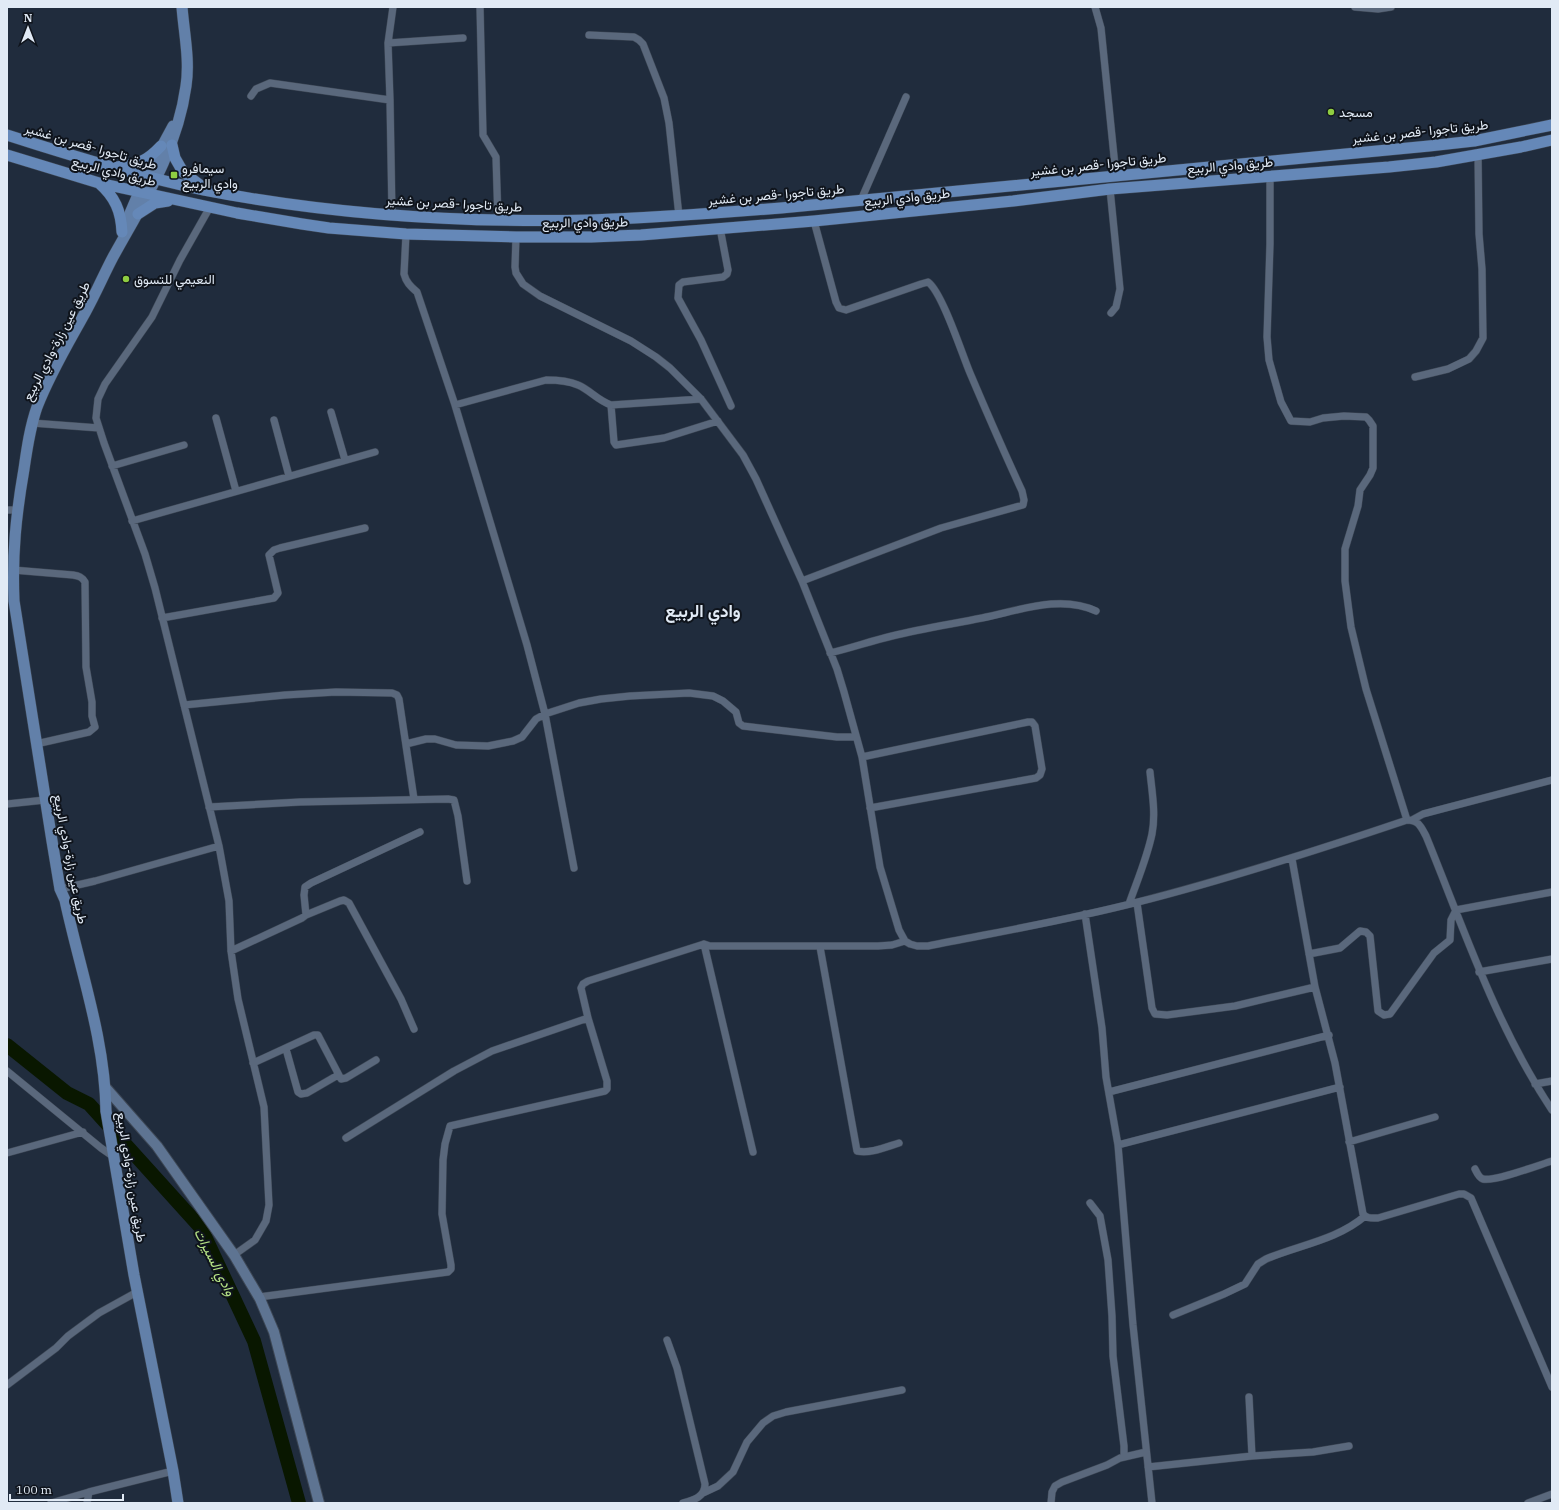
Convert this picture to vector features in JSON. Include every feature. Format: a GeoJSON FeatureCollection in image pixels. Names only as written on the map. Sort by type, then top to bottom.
{"type":"FeatureCollection","features":[{"type":"Feature","properties":{"kind":"highway","name":"طريق تاجورا -قصر بن غشير"},"geometry":{"type":"LineString","coordinates":[[7,135],[151,178],[206,190],[302,206],[498,221],[593,220],[679,216],[861,200],[1428,146],[1482,140],[1552,125]]}},
{"type":"Feature","properties":{"kind":"highway","name":"طريق وادي الربيع"},"geometry":{"type":"LineString","coordinates":[[7,154],[99,183],[210,207],[329,228],[406,234],[516,237],[612,236],[814,221],[1013,201],[1110,189],[1381,168],[1436,162],[1552,140]]}},
{"type":"Feature","properties":{"kind":"highway"},"geometry":{"type":"LineString","coordinates":[[112,167],[145,161],[167,145],[183,172],[206,190]]}},
{"type":"Feature","properties":{"kind":"highway"},"geometry":{"type":"LineString","coordinates":[[99,183],[107,190],[117,204],[122,220],[122,232]]}},
{"type":"Feature","properties":{"kind":"highway"},"geometry":{"type":"LineString","coordinates":[[138,214],[155,203],[178,200]]}},
{"type":"Feature","properties":{"kind":"main road"},"geometry":{"type":"LineString","coordinates":[[114,256],[122,232],[144,193],[180,116],[187,72],[182,7]]}},
{"type":"Feature","properties":{"kind":"main road"},"geometry":{"type":"LineString","coordinates":[[114,256],[138,214],[144,193]]}},
{"type":"Feature","properties":{"kind":"main road","name":"طريق عين زارة-وادي الربيع"},"geometry":{"type":"LineString","coordinates":[[114,256],[98,290],[51,375],[39,402],[32,423],[12,510],[14,601],[60,889],[65,900],[101,1052],[106,1088],[106,1111],[137,1292],[178,1503]]}},
{"type":"Feature","properties":{"kind":"main road"},"geometry":{"type":"LineString","coordinates":[[106,1088],[157,1146],[234,1255],[259,1297],[274,1332],[319,1503]]}},
{"type":"Feature","properties":{"kind":"street"},"geometry":{"type":"LineString","coordinates":[[392,7],[388,43],[392,214]]}},
{"type":"Feature","properties":{"kind":"street"},"geometry":{"type":"LineString","coordinates":[[480,7],[483,135],[496,157],[498,221]]}},
{"type":"Feature","properties":{"kind":"street"},"geometry":{"type":"LineString","coordinates":[[1095,7],[1101,28],[1116,176]]}},
{"type":"Feature","properties":{"kind":"street"},"geometry":{"type":"LineString","coordinates":[[1355,7],[1378,9],[1391,7]]}},
{"type":"Feature","properties":{"kind":"street"},"geometry":{"type":"LineString","coordinates":[[589,35],[634,38],[643,44],[664,98],[670,123],[679,216]]}},
{"type":"Feature","properties":{"kind":"street"},"geometry":{"type":"LineString","coordinates":[[388,43],[463,38]]}},
{"type":"Feature","properties":{"kind":"street"},"geometry":{"type":"LineString","coordinates":[[251,96],[256,89],[270,83],[390,100]]}},
{"type":"Feature","properties":{"kind":"street"},"geometry":{"type":"LineString","coordinates":[[861,200],[906,97]]}},
{"type":"Feature","properties":{"kind":"street"},"geometry":{"type":"LineString","coordinates":[[1415,377],[1448,369],[1469,359],[1476,351],[1483,338],[1478,154]]}},
{"type":"Feature","properties":{"kind":"street"},"geometry":{"type":"LineString","coordinates":[[1270,176],[1270,244],[1267,337],[1269,360],[1281,402],[1291,421],[1310,422],[1323,418],[1344,416],[1366,417],[1372,426],[1373,468],[1360,490],[1358,506],[1345,549],[1344,569],[1351,627],[1366,689],[1410,820],[1419,824],[1426,836],[1479,972],[1535,1084],[1552,1110]]}},
{"type":"Feature","properties":{"kind":"street"},"geometry":{"type":"LineString","coordinates":[[1110,189],[1120,289],[1116,307],[1111,313]]}},
{"type":"Feature","properties":{"kind":"street"},"geometry":{"type":"LineString","coordinates":[[210,207],[180,260],[152,317],[105,384],[98,399],[96,418],[112,466],[145,554],[219,846],[229,901],[232,951],[238,999],[264,1107],[269,1205],[266,1221],[255,1240],[234,1255]]}},
{"type":"Feature","properties":{"kind":"street"},"geometry":{"type":"LineString","coordinates":[[802,581],[941,528],[1022,505],[1024,500],[1022,491],[970,374],[944,307],[933,285],[928,282],[846,310],[839,308],[836,302],[814,221]]}},
{"type":"Feature","properties":{"kind":"street"},"geometry":{"type":"LineString","coordinates":[[720,228],[728,270],[727,274],[722,277],[683,282],[679,285],[678,298],[701,340],[731,406]]}},
{"type":"Feature","properties":{"kind":"street"},"geometry":{"type":"LineString","coordinates":[[406,234],[404,274],[409,286],[417,292],[454,405],[527,645],[545,714],[574,868]]}},
{"type":"Feature","properties":{"kind":"street"},"geometry":{"type":"LineString","coordinates":[[516,237],[515,267],[516,272],[523,284],[540,296],[631,341],[656,356],[701,399],[743,455],[756,479],[802,581],[844,692],[862,757],[882,875],[899,930],[905,941],[910,944],[917,946],[928,946],[1137,903],[1292,859],[1438,810],[1552,780]]}},
{"type":"Feature","properties":{"kind":"street"},"geometry":{"type":"LineString","coordinates":[[454,405],[546,380],[579,385],[602,402],[611,405],[701,399]]}},
{"type":"Feature","properties":{"kind":"street"},"geometry":{"type":"LineString","coordinates":[[611,405],[614,442],[616,444],[664,438],[718,421]]}},
{"type":"Feature","properties":{"kind":"street"},"geometry":{"type":"LineString","coordinates":[[331,412],[345,460]]}},
{"type":"Feature","properties":{"kind":"street"},"geometry":{"type":"LineString","coordinates":[[216,418],[236,491]]}},
{"type":"Feature","properties":{"kind":"street"},"geometry":{"type":"LineString","coordinates":[[274,420],[290,476]]}},
{"type":"Feature","properties":{"kind":"street"},"geometry":{"type":"LineString","coordinates":[[32,423],[99,428]]}},
{"type":"Feature","properties":{"kind":"street"},"geometry":{"type":"LineString","coordinates":[[112,466],[184,445]]}},
{"type":"Feature","properties":{"kind":"street"},"geometry":{"type":"LineString","coordinates":[[132,521],[375,452]]}},
{"type":"Feature","properties":{"kind":"street"},"geometry":{"type":"LineString","coordinates":[[162,618],[274,598],[278,593],[269,555],[271,552],[280,548],[365,528]]}},
{"type":"Feature","properties":{"kind":"street"},"geometry":{"type":"LineString","coordinates":[[13,570],[80,576],[85,582],[86,667],[92,702],[92,716],[95,727],[89,732],[36,744]]}},
{"type":"Feature","properties":{"kind":"street"},"geometry":{"type":"LineString","coordinates":[[830,653],[893,636],[1010,613],[1033,606],[1072,604],[1086,606],[1096,611]]}},
{"type":"Feature","properties":{"kind":"street"},"geometry":{"type":"LineString","coordinates":[[184,705],[329,692],[392,693],[397,695],[399,699],[414,799]]}},
{"type":"Feature","properties":{"kind":"street"},"geometry":{"type":"LineString","coordinates":[[406,744],[426,739],[435,739],[456,745],[488,746],[501,744],[522,737],[536,719],[545,714],[579,703],[630,696],[695,693],[713,696],[724,701],[736,712],[739,723],[743,726],[837,737],[856,737]]}},
{"type":"Feature","properties":{"kind":"street"},"geometry":{"type":"LineString","coordinates":[[862,757],[1028,722],[1032,722],[1036,726],[1042,769],[1040,775],[1036,778],[870,808]]}},
{"type":"Feature","properties":{"kind":"street"},"geometry":{"type":"LineString","coordinates":[[1129,904],[1152,833],[1153,801],[1150,772]]}},
{"type":"Feature","properties":{"kind":"street"},"geometry":{"type":"LineString","coordinates":[[209,807],[414,799],[454,800],[458,816],[467,881]]}},
{"type":"Feature","properties":{"kind":"street"},"geometry":{"type":"LineString","coordinates":[[7,804],[45,800]]}},
{"type":"Feature","properties":{"kind":"street"},"geometry":{"type":"LineString","coordinates":[[306,915],[305,887],[420,832]]}},
{"type":"Feature","properties":{"kind":"street"},"geometry":{"type":"LineString","coordinates":[[60,889],[95,881],[219,846]]}},
{"type":"Feature","properties":{"kind":"street"},"geometry":{"type":"LineString","coordinates":[[1292,859],[1314,987],[1329,1035],[1340,1087],[1362,1212],[1365,1216],[1370,1218],[1378,1218],[1459,1194],[1464,1194],[1471,1198],[1552,1387]]}},
{"type":"Feature","properties":{"kind":"street"},"geometry":{"type":"LineString","coordinates":[[1456,910],[1552,892]]}},
{"type":"Feature","properties":{"kind":"street"},"geometry":{"type":"LineString","coordinates":[[232,951],[306,915],[344,900],[349,903],[401,999],[414,1029]]}},
{"type":"Feature","properties":{"kind":"street"},"geometry":{"type":"LineString","coordinates":[[1137,903],[1152,1008],[1155,1014],[1167,1015],[1234,1006],[1314,987]]}},
{"type":"Feature","properties":{"kind":"street"},"geometry":{"type":"LineString","coordinates":[[1309,954],[1340,948],[1356,933],[1360,931],[1366,932],[1370,936],[1378,1011],[1384,1015],[1390,1014],[1434,953],[1450,940],[1451,920],[1456,910]]}},
{"type":"Feature","properties":{"kind":"street"},"geometry":{"type":"LineString","coordinates":[[1085,914],[1102,1028],[1106,1077],[1118,1145],[1130,1296],[1152,1503]]}},
{"type":"Feature","properties":{"kind":"street"},"geometry":{"type":"LineString","coordinates":[[259,1297],[448,1272],[451,1269],[451,1265],[442,1214],[443,1160],[445,1144],[450,1126],[605,1091],[607,1089],[607,1081],[588,1018],[581,988],[583,984],[704,944],[710,946],[820,947],[878,946],[892,945],[905,941]]}},
{"type":"Feature","properties":{"kind":"street"},"geometry":{"type":"LineString","coordinates":[[704,944],[753,1152]]}},
{"type":"Feature","properties":{"kind":"street"},"geometry":{"type":"LineString","coordinates":[[820,947],[857,1151],[862,1152],[879,1149],[899,1143]]}},
{"type":"Feature","properties":{"kind":"street"},"geometry":{"type":"LineString","coordinates":[[1479,972],[1552,959]]}},
{"type":"Feature","properties":{"kind":"street"},"geometry":{"type":"LineString","coordinates":[[346,1138],[454,1071],[492,1051],[588,1018]]}},
{"type":"Feature","properties":{"kind":"street"},"geometry":{"type":"LineString","coordinates":[[253,1063],[314,1035],[318,1035],[341,1079],[346,1078],[376,1060]]}},
{"type":"Feature","properties":{"kind":"street"},"geometry":{"type":"LineString","coordinates":[[1109,1092],[1329,1035]]}},
{"type":"Feature","properties":{"kind":"street"},"geometry":{"type":"LineString","coordinates":[[286,1049],[298,1092],[301,1094],[307,1093],[338,1075]]}},
{"type":"Feature","properties":{"kind":"street"},"geometry":{"type":"LineString","coordinates":[[7,1071],[114,1157]]}},
{"type":"Feature","properties":{"kind":"street"},"geometry":{"type":"LineString","coordinates":[[1535,1084],[1552,1081]]}},
{"type":"Feature","properties":{"kind":"street"},"geometry":{"type":"LineString","coordinates":[[1118,1145],[1340,1087]]}},
{"type":"Feature","properties":{"kind":"street"},"geometry":{"type":"LineString","coordinates":[[1349,1142],[1435,1117]]}},
{"type":"Feature","properties":{"kind":"street"},"geometry":{"type":"LineString","coordinates":[[7,1153],[83,1132]]}},
{"type":"Feature","properties":{"kind":"street"},"geometry":{"type":"LineString","coordinates":[[1475,1169],[1479,1176],[1483,1179],[1494,1178],[1552,1161]]}},
{"type":"Feature","properties":{"kind":"street"},"geometry":{"type":"LineString","coordinates":[[1090,1203],[1100,1216],[1108,1260],[1113,1356],[1124,1456]]}},
{"type":"Feature","properties":{"kind":"street"},"geometry":{"type":"LineString","coordinates":[[1173,1315],[1245,1284],[1258,1264],[1266,1259],[1325,1238],[1359,1222],[1365,1216]]}},
{"type":"Feature","properties":{"kind":"street"},"geometry":{"type":"LineString","coordinates":[[7,1385],[45,1357],[68,1336],[99,1313],[137,1292]]}},
{"type":"Feature","properties":{"kind":"street"},"geometry":{"type":"LineString","coordinates":[[666,1340],[677,1368],[705,1484],[703,1493]]}},
{"type":"Feature","properties":{"kind":"street"},"geometry":{"type":"LineString","coordinates":[[683,1503],[700,1497],[703,1493],[718,1486],[733,1472],[747,1442],[763,1423],[773,1416],[902,1390]]}},
{"type":"Feature","properties":{"kind":"street"},"geometry":{"type":"LineString","coordinates":[[1248,1397],[1252,1456]]}},
{"type":"Feature","properties":{"kind":"street"},"geometry":{"type":"LineString","coordinates":[[1148,1468],[1252,1456],[1313,1452],[1349,1446]]}},
{"type":"Feature","properties":{"kind":"street"},"geometry":{"type":"LineString","coordinates":[[1051,1503],[1052,1492],[1055,1486],[1062,1482],[1107,1465],[1124,1456],[1146,1452]]}},
{"type":"Feature","properties":{"kind":"street"},"geometry":{"type":"LineString","coordinates":[[51,1503],[173,1471]]}},
{"type":"Feature","properties":{"kind":"street"},"geometry":{"type":"LineString","coordinates":[[87,1503],[89,1492]]}},
{"type":"Feature","properties":{"kind":"street"},"geometry":{"type":"LineString","coordinates":[[1528,1503],[1552,1494]]}},
{"type":"Feature","properties":{"kind":"waterway","name":"وادي السيرات"},"geometry":{"type":"LineString","coordinates":[[7,1045],[67,1093],[89,1104],[201,1228],[254,1341],[299,1503]]}},
{"type":"Feature","properties":{"kind":"place","name":"مسجد"},"geometry":{"type":"Point","coordinates":[1331,112]}},
{"type":"Feature","properties":{"kind":"place","name":"سيمافرو وادي الربيع"},"geometry":{"type":"Point","coordinates":[174,175]}},
{"type":"Feature","properties":{"kind":"place","name":"النعيمي للتسوق"},"geometry":{"type":"Point","coordinates":[126,279]}},
{"type":"Feature","properties":{"kind":"district","name":"وادي الربيع"},"geometry":{"type":"Point","coordinates":[703,611]}}]}
